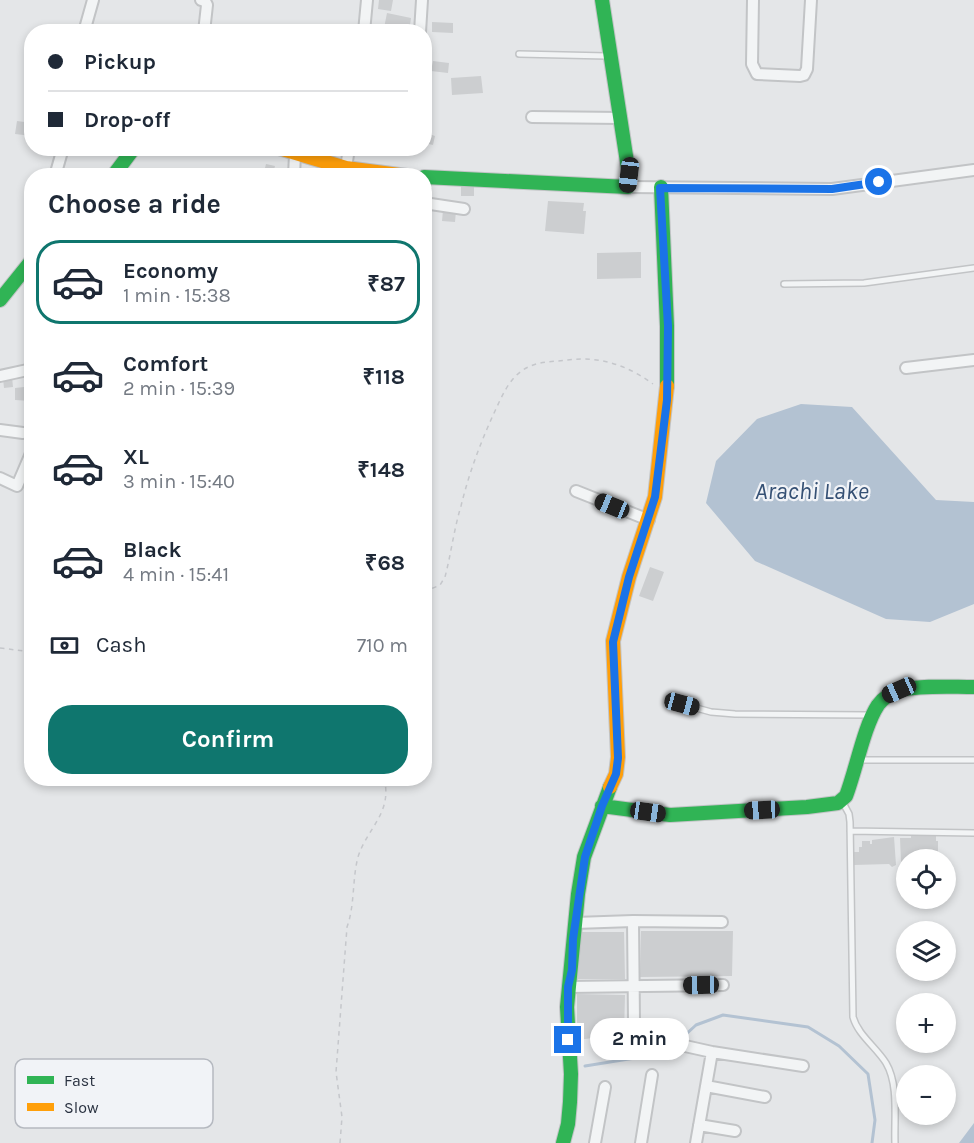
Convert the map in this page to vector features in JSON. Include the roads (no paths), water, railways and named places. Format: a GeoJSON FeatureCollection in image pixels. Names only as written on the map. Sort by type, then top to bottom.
{"type":"FeatureCollection","features":[{"type":"Feature","properties":{"kind":"street"},"geometry":{"type":"LineString","coordinates":[[86,24],[93,0]]}},
{"type":"Feature","properties":{"kind":"street"},"geometry":{"type":"LineString","coordinates":[[201,0],[207,3],[205,24]]}},
{"type":"Feature","properties":{"kind":"street"},"geometry":{"type":"LineString","coordinates":[[365,24],[367,0]]}},
{"type":"Feature","properties":{"kind":"street"},"geometry":{"type":"LineString","coordinates":[[420,24],[422,0]]}},
{"type":"Feature","properties":{"kind":"street"},"geometry":{"type":"LineString","coordinates":[[602,0],[629,175],[628,187]]}},
{"type":"Feature","properties":{"kind":"street"},"geometry":{"type":"LineString","coordinates":[[753,0],[752,64],[757,74],[800,76],[804,75],[807,69],[810,0]]}},
{"type":"Feature","properties":{"kind":"street"},"geometry":{"type":"LineString","coordinates":[[532,117],[621,118]]}},
{"type":"Feature","properties":{"kind":"street"},"geometry":{"type":"LineString","coordinates":[[302,156],[346,168],[348,156]]}},
{"type":"Feature","properties":{"kind":"street"},"geometry":{"type":"LineString","coordinates":[[432,177],[660,188],[832,189],[974,170]]}},
{"type":"Feature","properties":{"kind":"street"},"geometry":{"type":"LineString","coordinates":[[563,1143],[568,1124],[571,1083],[567,1029],[568,987],[572,970],[575,923],[585,857],[602,806],[616,774],[618,758],[613,642],[629,577],[649,520],[660,468],[667,394],[667,315],[660,188]]}},
{"type":"Feature","properties":{"kind":"street"},"geometry":{"type":"LineString","coordinates":[[432,204],[464,209]]}},
{"type":"Feature","properties":{"kind":"street"},"geometry":{"type":"LineString","coordinates":[[0,300],[24,270]]}},
{"type":"Feature","properties":{"kind":"street"},"geometry":{"type":"LineString","coordinates":[[906,368],[974,360]]}},
{"type":"Feature","properties":{"kind":"street"},"geometry":{"type":"LineString","coordinates":[[0,376],[24,371]]}},
{"type":"Feature","properties":{"kind":"street"},"geometry":{"type":"LineString","coordinates":[[0,430],[24,433]]}},
{"type":"Feature","properties":{"kind":"street"},"geometry":{"type":"LineString","coordinates":[[0,478],[17,486],[24,470]]}},
{"type":"Feature","properties":{"kind":"street"},"geometry":{"type":"LineString","coordinates":[[576,491],[649,520]]}},
{"type":"Feature","properties":{"kind":"street"},"geometry":{"type":"LineString","coordinates":[[602,806],[670,815],[838,803],[846,796],[872,715],[879,703],[888,695],[899,690],[974,687]]}},
{"type":"Feature","properties":{"kind":"street"},"geometry":{"type":"LineString","coordinates":[[633,921],[634,1021]]}},
{"type":"Feature","properties":{"kind":"street"},"geometry":{"type":"LineString","coordinates":[[575,923],[722,922]]}},
{"type":"Feature","properties":{"kind":"street"},"geometry":{"type":"LineString","coordinates":[[568,987],[723,985]]}},
{"type":"Feature","properties":{"kind":"street"},"geometry":{"type":"LineString","coordinates":[[685,1046],[803,1066]]}},
{"type":"Feature","properties":{"kind":"street"},"geometry":{"type":"LineString","coordinates":[[696,1143],[712,1052]]}},
{"type":"Feature","properties":{"kind":"street"},"geometry":{"type":"LineString","coordinates":[[641,1143],[652,1075]]}},
{"type":"Feature","properties":{"kind":"street"},"geometry":{"type":"LineString","coordinates":[[706,1086],[765,1097]]}},
{"type":"Feature","properties":{"kind":"street"},"geometry":{"type":"LineString","coordinates":[[595,1143],[605,1087]]}},
{"type":"Feature","properties":{"kind":"street"},"geometry":{"type":"LineString","coordinates":[[699,1125],[735,1131]]}},
{"type":"Feature","properties":{"kind":"lane"},"geometry":{"type":"LineString","coordinates":[[519,54],[611,56]]}},
{"type":"Feature","properties":{"kind":"lane"},"geometry":{"type":"LineString","coordinates":[[784,284],[864,284],[974,268]]}},
{"type":"Feature","properties":{"kind":"lane"},"geometry":{"type":"LineString","coordinates":[[682,704],[711,712],[735,714],[872,715]]}},
{"type":"Feature","properties":{"kind":"lane"},"geometry":{"type":"LineString","coordinates":[[859,760],[974,760]]}},
{"type":"Feature","properties":{"kind":"lane"},"geometry":{"type":"LineString","coordinates":[[841,800],[849,814],[850,831],[853,1017],[859,1029],[888,1066],[893,1087],[896,1143]]}},
{"type":"Feature","properties":{"kind":"lane"},"geometry":{"type":"LineString","coordinates":[[850,831],[974,833]]}},
{"type":"Feature","properties":{"kind":"water","name":"Arachi Lake"},"geometry":{"type":"Polygon","coordinates":[[[801,404],[852,407],[936,500],[974,502],[974,604],[930,622],[886,619],[755,561],[706,503],[716,461],[757,419],[801,404]]]}},
{"type":"Feature","properties":{"kind":"water"},"geometry":{"type":"Polygon","coordinates":[[[974,1123],[974,1143],[959,1143],[974,1123]]]}},
{"type":"Feature","properties":{"kind":"waterway"},"geometry":{"type":"LineString","coordinates":[[585,1066],[635,1058],[670,1049],[696,1025],[723,1015],[808,1027],[839,1046],[868,1074],[875,1120],[872,1143]]}}]}
